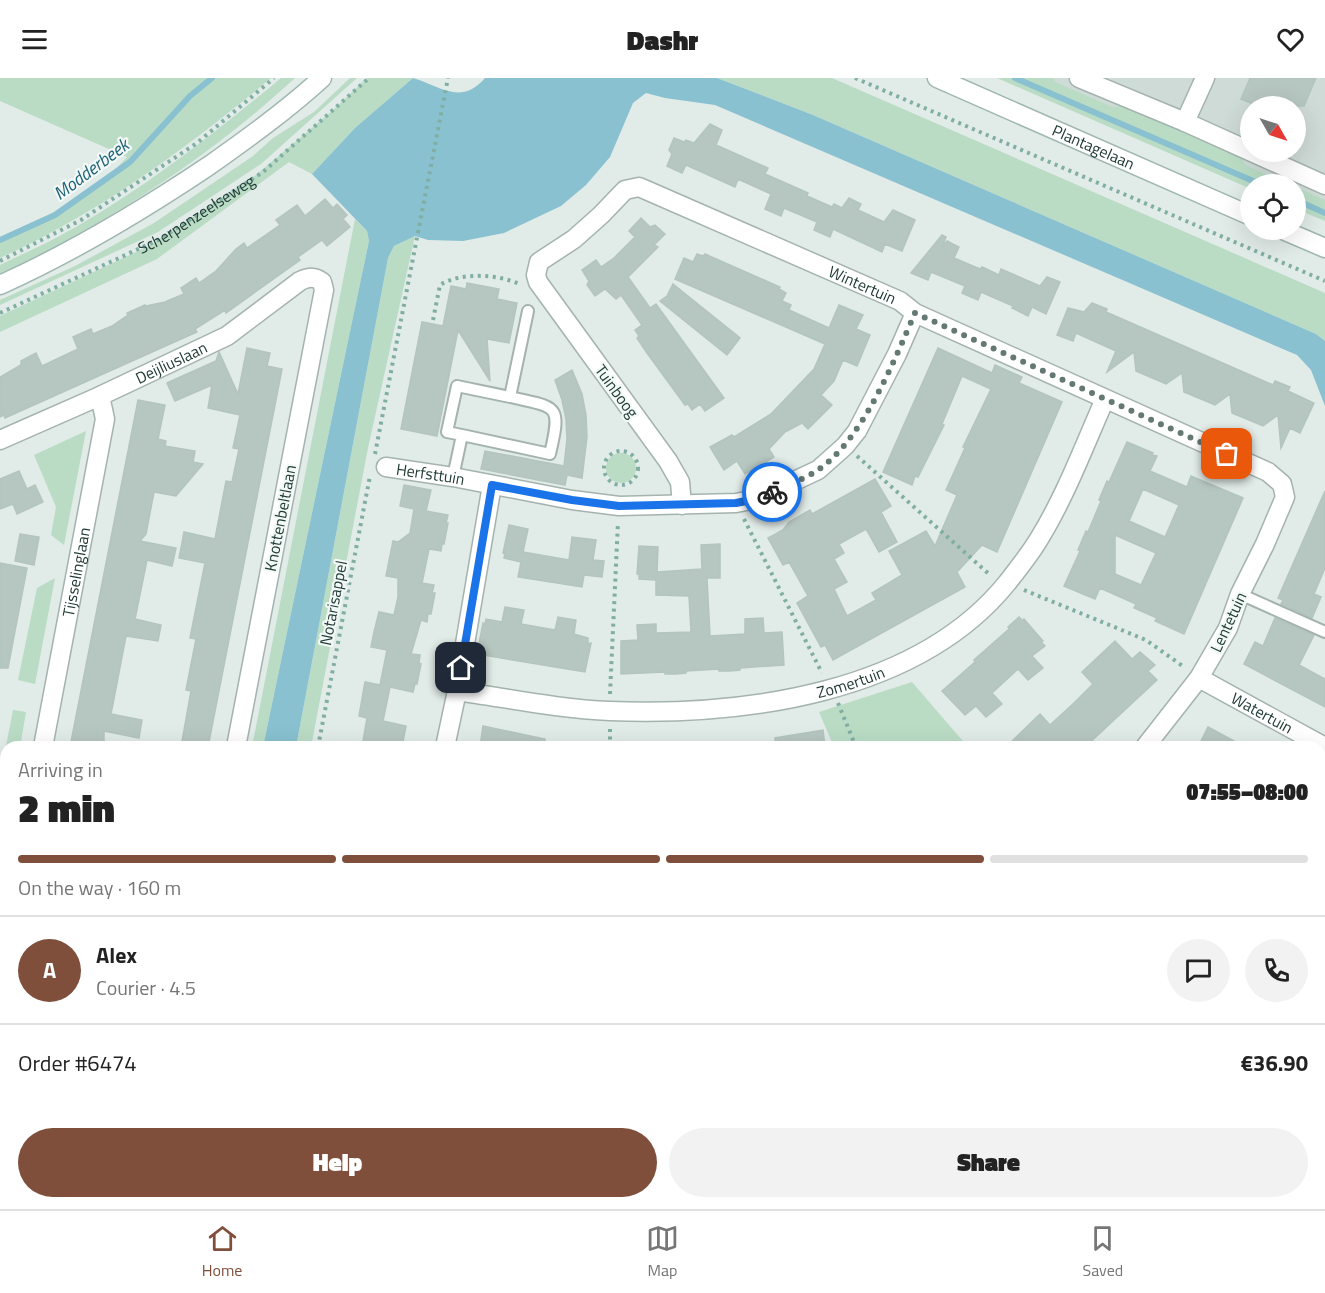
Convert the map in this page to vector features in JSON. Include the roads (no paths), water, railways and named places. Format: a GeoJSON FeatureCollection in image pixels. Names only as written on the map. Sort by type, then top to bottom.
{"type":"FeatureCollection","features":[{"type":"Feature","properties":{"kind":"street","name":"Scherpenzeelseweg"},"geometry":{"type":"LineString","coordinates":[[0,285],[48,263],[165,195],[238,145],[322,78]]}},
{"type":"Feature","properties":{"kind":"street","name":"Plantagelaan"},"geometry":{"type":"LineString","coordinates":[[937,78],[1240,211]]}},
{"type":"Feature","properties":{"kind":"street"},"geometry":{"type":"LineString","coordinates":[[1079,78],[1185,122],[1325,185]]}},
{"type":"Feature","properties":{"kind":"street"},"geometry":{"type":"LineString","coordinates":[[1185,122],[1205,78]]}},
{"type":"Feature","properties":{"kind":"street","name":"Wintertuin"},"geometry":{"type":"LineString","coordinates":[[538,282],[536,268],[539,261],[574,239],[625,190],[639,187],[900,301],[915,313],[1268,472],[1282,484]]}},
{"type":"Feature","properties":{"kind":"street"},"geometry":{"type":"LineString","coordinates":[[1306,240],[1325,248]]}},
{"type":"Feature","properties":{"kind":"street","name":"Deijliuslaan"},"geometry":{"type":"LineString","coordinates":[[0,440],[227,336],[308,277],[317,278],[322,282],[324,290]]}},
{"type":"Feature","properties":{"kind":"street","name":"Tuinboog"},"geometry":{"type":"LineString","coordinates":[[538,282],[668,461],[680,482],[682,505]]}},
{"type":"Feature","properties":{"kind":"street","name":"Knottenbeltlaan"},"geometry":{"type":"LineString","coordinates":[[237,741],[324,290]]}},
{"type":"Feature","properties":{"kind":"street","name":"Herfsttuin"},"geometry":{"type":"LineString","coordinates":[[379,466],[453,477],[572,500],[619,506],[736,503],[756,499],[818,470],[845,446],[857,431],[897,354],[915,313]]}},
{"type":"Feature","properties":{"kind":"street","name":"Tijsselinglaan"},"geometry":{"type":"LineString","coordinates":[[44,741],[105,419],[99,396]]}},
{"type":"Feature","properties":{"kind":"street","name":"Zomertuin"},"geometry":{"type":"LineString","coordinates":[[457,691],[609,711],[691,709],[778,702],[868,677],[921,654],[966,624],[1005,585],[1039,540],[1105,399]]}},
{"type":"Feature","properties":{"kind":"street","name":"Lentetuin"},"geometry":{"type":"LineString","coordinates":[[1150,741],[1203,672],[1228,628],[1240,594],[1285,497],[1282,484]]}},
{"type":"Feature","properties":{"kind":"street"},"geometry":{"type":"LineString","coordinates":[[446,741],[492,485]]}},
{"type":"Feature","properties":{"kind":"street","name":"Watertuin"},"geometry":{"type":"LineString","coordinates":[[1203,672],[1315,741]]}},
{"type":"Feature","properties":{"kind":"lane"},"geometry":{"type":"LineString","coordinates":[[510,397],[528,311]]}},
{"type":"Feature","properties":{"kind":"lane"},"geometry":{"type":"LineString","coordinates":[[457,386],[546,405],[552,410],[557,420],[550,454],[462,435],[447,432],[457,386]]}},
{"type":"Feature","properties":{"kind":"lane"},"geometry":{"type":"LineString","coordinates":[[453,477],[462,435]]}},
{"type":"Feature","properties":{"kind":"lane"},"geometry":{"type":"LineString","coordinates":[[1240,594],[1325,632]]}},
{"type":"Feature","properties":{"kind":"water"},"geometry":{"type":"Polygon","coordinates":[[[413,78],[450,92],[459,92],[467,91],[485,78],[717,78],[813,115],[1316,334],[1325,341],[1325,406],[1311,370],[1297,355],[715,105],[646,93],[633,103],[610,157],[586,185],[561,206],[504,233],[463,241],[428,240],[415,236],[394,246],[388,258],[297,741],[264,741],[369,241],[367,231],[312,174],[355,128],[413,78]]]}},
{"type":"Feature","properties":{"kind":"waterway","name":"Modderbeek"},"geometry":{"type":"LineString","coordinates":[[0,240],[55,215],[130,162],[190,96],[212,78]]}},
{"type":"Feature","properties":{"kind":"waterway"},"geometry":{"type":"LineString","coordinates":[[1015,78],[1240,175]]}},
{"type":"Feature","properties":{"kind":"waterway"},"geometry":{"type":"LineString","coordinates":[[1306,204],[1325,213]]}}]}
